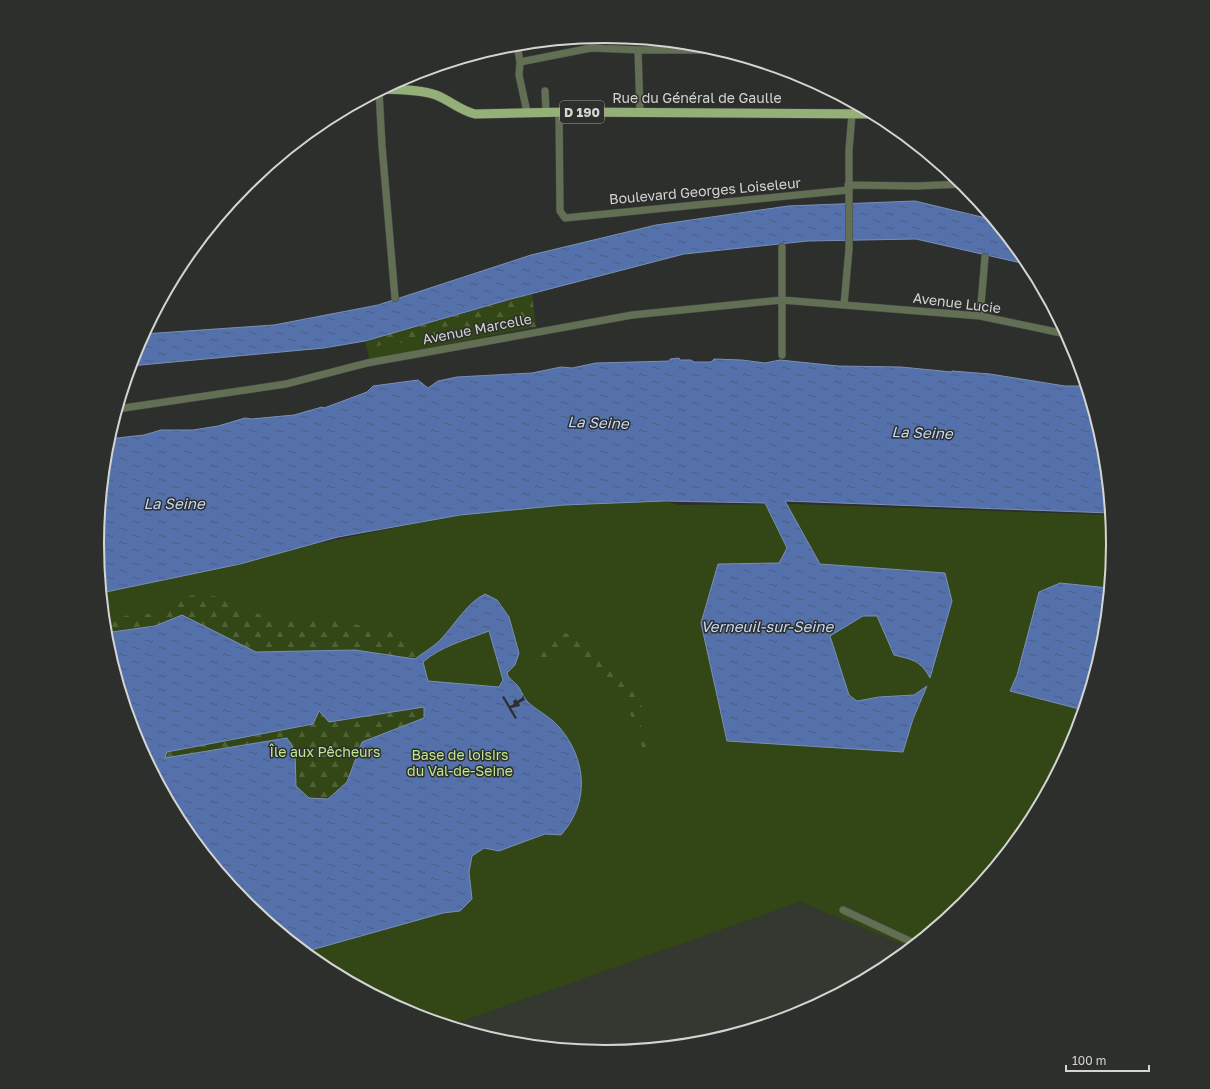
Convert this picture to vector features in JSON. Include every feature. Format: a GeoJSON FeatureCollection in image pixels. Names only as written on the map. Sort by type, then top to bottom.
{"type":"FeatureCollection","features":[{"type":"Feature","properties":{"kind":"main road","name":"Rue du Général de Gaulle"},"geometry":{"type":"LineString","coordinates":[[393,90],[424,91],[438,96],[462,111],[475,114],[527,112],[862,114]]}},
{"type":"Feature","properties":{"kind":"street"},"geometry":{"type":"LineString","coordinates":[[520,62],[591,48],[686,50]]}},
{"type":"Feature","properties":{"kind":"street"},"geometry":{"type":"LineString","coordinates":[[638,50],[640,112]]}},
{"type":"Feature","properties":{"kind":"street"},"geometry":{"type":"LineString","coordinates":[[518,51],[520,62],[519,75],[527,112]]}},
{"type":"Feature","properties":{"kind":"street"},"geometry":{"type":"LineString","coordinates":[[545,90],[546,112]]}},
{"type":"Feature","properties":{"kind":"street"},"geometry":{"type":"LineString","coordinates":[[383,95],[383,169],[395,298]]}},
{"type":"Feature","properties":{"kind":"street","name":"Boulevard Georges Loiseleur"},"geometry":{"type":"LineString","coordinates":[[558,112],[560,211],[565,218],[848,188],[954,184]]}},
{"type":"Feature","properties":{"kind":"street"},"geometry":{"type":"LineString","coordinates":[[844,305],[849,249],[848,188],[852,114]]}},
{"type":"Feature","properties":{"kind":"street"},"geometry":{"type":"LineString","coordinates":[[782,247],[782,355]]}},
{"type":"Feature","properties":{"kind":"street"},"geometry":{"type":"LineString","coordinates":[[980,316],[985,257]]}},
{"type":"Feature","properties":{"kind":"street","name":"Avenue Marcelle"},"geometry":{"type":"LineString","coordinates":[[123,408],[286,384],[367,363],[632,315],[782,300],[844,305]]}},
{"type":"Feature","properties":{"kind":"street","name":"Avenue Lucie"},"geometry":{"type":"LineString","coordinates":[[844,305],[980,316],[1059,333]]}},
{"type":"Feature","properties":{"kind":"street"},"geometry":{"type":"LineString","coordinates":[[843,910],[911,942]]}},
{"type":"Feature","properties":{"kind":"shaded area"},"geometry":{"type":"Polygon","coordinates":[[[800,902],[905,946],[856,979],[797,1008],[735,1029],[670,1042],[638,1045],[572,1045],[540,1042],[507,1036],[457,1023],[800,902]]]}},
{"type":"Feature","properties":{"kind":"green space"},"geometry":{"type":"Polygon","coordinates":[[[532,294],[536,327],[511,332],[508,321],[470,327],[461,325],[442,327],[438,335],[435,336],[432,332],[402,343],[376,346],[367,349],[365,341],[532,294]]]}},
{"type":"Feature","properties":{"kind":"green space"},"geometry":{"type":"Polygon","coordinates":[[[508,320],[511,332],[369,359],[367,349],[376,346],[402,343],[442,327],[461,325],[470,327],[508,320]]]}},
{"type":"Feature","properties":{"kind":"green space","name":"Base de loisirs du Val-de-Seine"},"geometry":{"type":"Polygon","coordinates":[[[665,501],[678,505],[796,504],[1105,515],[1105,577],[1102,610],[1097,642],[1080,706],[1055,766],[1022,823],[1003,850],[960,899],[936,922],[905,946],[800,902],[457,1023],[444,1019],[413,1008],[383,994],[354,979],[326,961],[274,922],[250,899],[207,850],[188,823],[155,766],[130,706],[113,642],[106,591],[133,587],[227,562],[497,507],[665,501]]]}},
{"type":"Feature","properties":{"kind":"green space"},"geometry":{"type":"Polygon","coordinates":[[[204,594],[232,600],[237,607],[280,621],[320,619],[348,622],[383,633],[395,625],[397,633],[420,655],[415,659],[355,650],[256,652],[182,615],[155,626],[111,632],[110,621],[138,612],[154,615],[167,606],[178,604],[187,596],[204,594]]]}},
{"type":"Feature","properties":{"kind":"green space"},"geometry":{"type":"Polygon","coordinates":[[[558,629],[582,642],[604,658],[624,680],[628,682],[646,714],[639,719],[649,759],[649,799],[646,800],[646,763],[637,728],[620,693],[598,668],[567,647],[562,655],[553,651],[548,659],[537,656],[545,638],[558,629]]]}},
{"type":"Feature","properties":{"kind":"green space","name":"Île aux Pêcheurs"},"geometry":{"type":"Polygon","coordinates":[[[424,707],[424,718],[362,742],[347,782],[328,799],[309,798],[296,786],[295,751],[164,758],[167,752],[319,711],[329,722],[424,707]]]}},
{"type":"Feature","properties":{"kind":"water"},"geometry":{"type":"Polygon","coordinates":[[[915,201],[985,218],[1003,239],[1020,263],[916,239],[808,241],[684,254],[511,299],[365,341],[324,348],[137,365],[150,333],[274,325],[378,305],[531,255],[656,225],[788,206],[915,201]]]}},
{"type":"Feature","properties":{"kind":"water","name":"La Seine"},"geometry":{"type":"Polygon","coordinates":[[[679,358],[680,360],[691,360],[694,362],[711,362],[714,359],[742,360],[765,363],[780,360],[838,366],[901,367],[990,374],[1065,386],[1081,386],[1097,447],[1105,513],[785,501],[820,564],[945,573],[952,601],[930,678],[919,664],[906,658],[894,655],[877,616],[863,616],[830,636],[849,695],[857,701],[879,697],[914,695],[927,686],[913,719],[903,752],[727,741],[701,623],[718,564],[779,563],[787,548],[765,503],[665,501],[564,505],[460,515],[338,537],[240,564],[106,592],[104,544],[105,512],[108,479],[115,438],[144,435],[161,430],[193,430],[218,426],[245,418],[251,419],[294,415],[322,407],[324,408],[367,392],[373,386],[418,380],[428,388],[438,381],[457,377],[532,373],[561,367],[572,368],[596,363],[670,361],[670,359],[679,358]]]}},
{"type":"Feature","properties":{"kind":"water"},"geometry":{"type":"Polygon","coordinates":[[[1060,583],[1104,587],[1097,642],[1079,709],[1010,691],[1017,675],[1039,592],[1060,583]]]}},
{"type":"Feature","properties":{"kind":"water"},"geometry":{"type":"Polygon","coordinates":[[[485,594],[497,600],[509,617],[519,653],[515,665],[507,673],[519,687],[526,700],[559,727],[575,753],[580,767],[581,781],[577,809],[561,835],[545,834],[499,851],[484,848],[472,856],[469,872],[472,899],[460,911],[443,913],[311,950],[274,922],[250,899],[207,850],[188,823],[155,766],[142,736],[130,706],[111,632],[155,626],[182,615],[256,652],[355,650],[415,659],[439,641],[473,603],[485,594]],[[489,631],[446,648],[430,656],[423,662],[428,681],[499,687],[503,680],[489,631]],[[424,707],[329,722],[319,711],[313,724],[167,752],[165,758],[287,738],[295,751],[296,786],[309,798],[328,799],[347,782],[362,742],[424,718],[424,707]]]}},
{"type":"Feature","properties":{"kind":"pier"},"geometry":{"type":"Polygon","coordinates":[[[523,695],[525,700],[519,703],[520,706],[511,708],[517,718],[515,719],[502,697],[504,696],[510,706],[514,704],[513,701],[516,699],[517,701],[522,698],[523,695]]]}},
{"type":"Feature","properties":{"kind":"water label","name":"Verneuil-sur-Seine"},"geometry":{"type":"Point","coordinates":[767,627]}}]}
